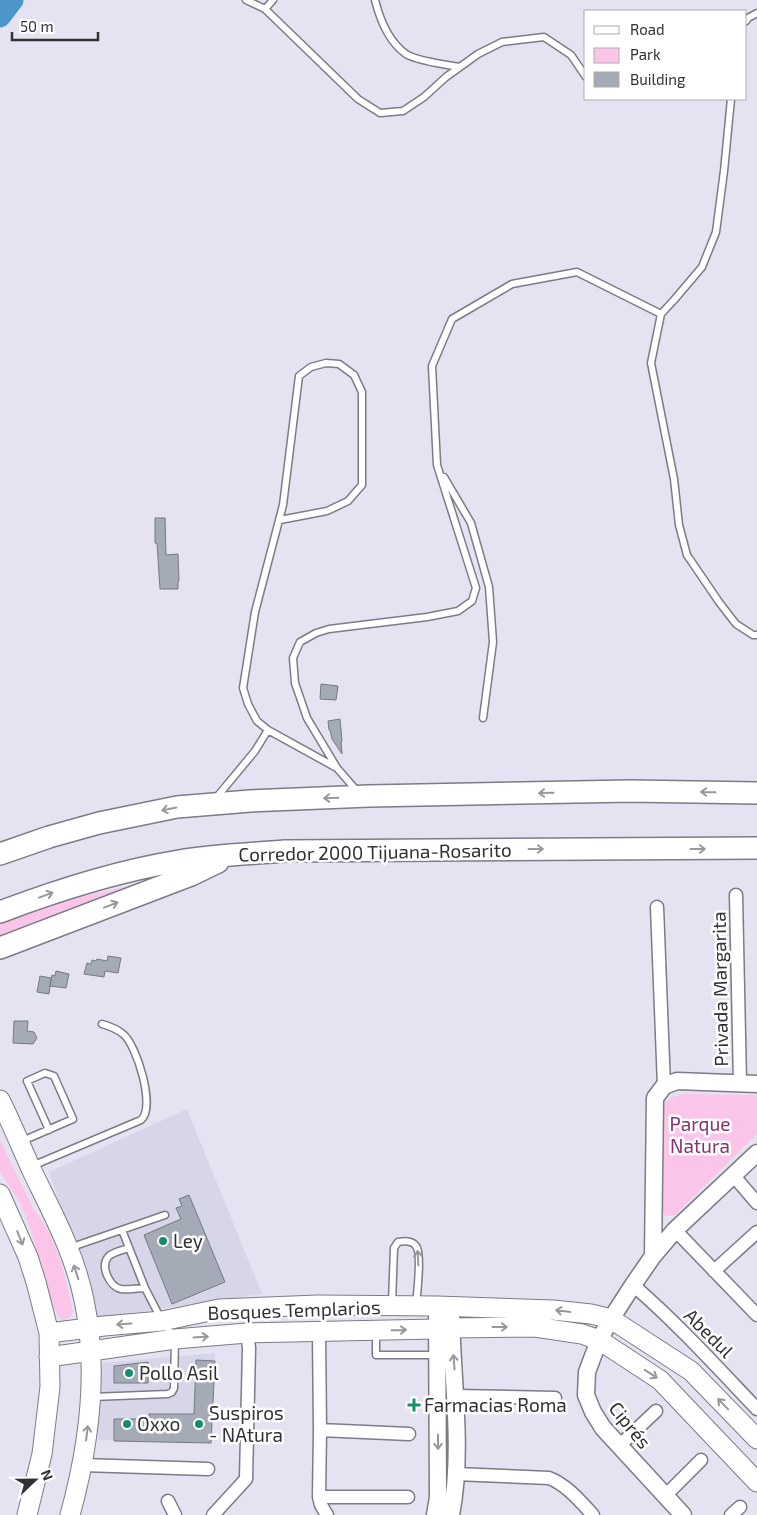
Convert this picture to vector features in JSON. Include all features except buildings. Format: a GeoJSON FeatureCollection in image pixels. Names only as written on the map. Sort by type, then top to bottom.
{"type":"FeatureCollection","features":[{"type":"Feature","properties":{"kind":"highway"},"geometry":{"type":"LineString","coordinates":[[0,854],[49,837],[99,823],[177,807],[210,804],[361,796],[630,792],[757,793]]}},
{"type":"Feature","properties":{"kind":"highway"},"geometry":{"type":"LineString","coordinates":[[0,840],[49,837]]}},
{"type":"Feature","properties":{"kind":"highway","name":"Corredor 2000 Tijuana-Rosarito"},"geometry":{"type":"LineString","coordinates":[[0,912],[102,877],[180,861],[233,855],[285,852],[757,848]]}},
{"type":"Feature","properties":{"kind":"highway"},"geometry":{"type":"LineString","coordinates":[[0,948],[191,875],[233,855]]}},
{"type":"Feature","properties":{"kind":"main road"},"geometry":{"type":"LineString","coordinates":[[0,1100],[55,1216],[68,1249],[84,1299],[89,1328],[90,1397],[88,1434],[70,1515]]}},
{"type":"Feature","properties":{"kind":"main road"},"geometry":{"type":"LineString","coordinates":[[0,1194],[28,1257],[49,1333],[50,1386],[42,1454],[27,1515]]}},
{"type":"Feature","properties":{"kind":"main road","name":"Bosques Templarios"},"geometry":{"type":"LineString","coordinates":[[49,1333],[162,1321],[219,1309],[318,1306],[444,1306],[553,1310],[591,1314],[611,1319]]}},
{"type":"Feature","properties":{"kind":"main road"},"geometry":{"type":"LineString","coordinates":[[611,1319],[691,1371],[757,1439]]}},
{"type":"Feature","properties":{"kind":"main road","name":"Bosques Templarios"},"geometry":{"type":"LineString","coordinates":[[49,1357],[174,1338],[247,1334],[535,1327],[582,1334],[600,1340],[660,1380],[757,1482]]}},
{"type":"Feature","properties":{"kind":"street","name":"Privada Margarita"},"geometry":{"type":"LineString","coordinates":[[736,895],[740,1083]]}},
{"type":"Feature","properties":{"kind":"street"},"geometry":{"type":"LineString","coordinates":[[657,907],[664,1086]]}},
{"type":"Feature","properties":{"kind":"street"},"geometry":{"type":"LineString","coordinates":[[653,1256],[655,1098],[664,1086],[677,1081],[757,1084]]}},
{"type":"Feature","properties":{"kind":"street","name":"Ciprés"},"geometry":{"type":"LineString","coordinates":[[683,1515],[603,1428],[593,1412],[586,1394],[587,1372],[611,1319],[653,1256],[675,1230],[757,1153]]}},
{"type":"Feature","properties":{"kind":"street"},"geometry":{"type":"LineString","coordinates":[[733,1175],[757,1203]]}},
{"type":"Feature","properties":{"kind":"street"},"geometry":{"type":"LineString","coordinates":[[675,1230],[757,1315]]}},
{"type":"Feature","properties":{"kind":"street"},"geometry":{"type":"LineString","coordinates":[[714,1271],[757,1232]]}},
{"type":"Feature","properties":{"kind":"street","name":"Abedul"},"geometry":{"type":"LineString","coordinates":[[632,1285],[646,1296],[757,1409]]}},
{"type":"Feature","properties":{"kind":"street"},"geometry":{"type":"LineString","coordinates":[[434,1515],[447,1504],[455,1474],[456,1396],[444,1328],[444,1306]]}},
{"type":"Feature","properties":{"kind":"street"},"geometry":{"type":"LineString","coordinates":[[444,1328],[438,1355],[447,1504]]}},
{"type":"Feature","properties":{"kind":"street"},"geometry":{"type":"LineString","coordinates":[[318,1332],[319,1497],[327,1515]]}},
{"type":"Feature","properties":{"kind":"street"},"geometry":{"type":"LineString","coordinates":[[213,1515],[246,1479],[249,1348],[247,1334]]}},
{"type":"Feature","properties":{"kind":"street"},"geometry":{"type":"LineString","coordinates":[[456,1396],[555,1398]]}},
{"type":"Feature","properties":{"kind":"street"},"geometry":{"type":"LineString","coordinates":[[619,1446],[656,1411]]}},
{"type":"Feature","properties":{"kind":"street"},"geometry":{"type":"LineString","coordinates":[[320,1430],[410,1434]]}},
{"type":"Feature","properties":{"kind":"street"},"geometry":{"type":"LineString","coordinates":[[665,1496],[700,1460]]}},
{"type":"Feature","properties":{"kind":"street"},"geometry":{"type":"LineString","coordinates":[[82,1465],[208,1469]]}},
{"type":"Feature","properties":{"kind":"street"},"geometry":{"type":"LineString","coordinates":[[455,1474],[549,1478],[558,1482],[593,1515]]}},
{"type":"Feature","properties":{"kind":"street"},"geometry":{"type":"LineString","coordinates":[[319,1497],[408,1497]]}},
{"type":"Feature","properties":{"kind":"street"},"geometry":{"type":"LineString","coordinates":[[168,1501],[175,1515]]}},
{"type":"Feature","properties":{"kind":"lane"},"geometry":{"type":"LineString","coordinates":[[246,0],[265,9],[358,99],[380,113],[403,111],[424,97],[446,77],[478,54],[502,42],[544,37],[571,55],[584,74]]}},
{"type":"Feature","properties":{"kind":"lane"},"geometry":{"type":"LineString","coordinates":[[265,9],[273,0]]}},
{"type":"Feature","properties":{"kind":"lane"},"geometry":{"type":"LineString","coordinates":[[375,0],[390,39],[408,55],[435,63],[460,67]]}},
{"type":"Feature","properties":{"kind":"lane"},"geometry":{"type":"LineString","coordinates":[[747,20],[757,12]]}},
{"type":"Feature","properties":{"kind":"lane"},"geometry":{"type":"LineString","coordinates":[[731,100],[716,232],[702,266],[661,314],[651,364],[674,479],[679,525],[687,555],[736,624],[753,635],[757,635]]}},
{"type":"Feature","properties":{"kind":"lane"},"geometry":{"type":"LineString","coordinates":[[361,796],[337,768],[307,718],[295,683],[292,658],[300,642],[316,633],[329,629],[427,617],[458,611],[472,601],[476,588],[437,465],[432,366],[452,319],[512,284],[576,272],[661,314]]}},
{"type":"Feature","properties":{"kind":"lane"},"geometry":{"type":"LineString","coordinates":[[280,520],[327,511],[348,501],[362,485],[362,392],[354,374],[339,364],[326,363],[311,367],[299,376],[283,505],[256,612],[243,688],[248,704],[257,721],[268,730],[337,768]]}},
{"type":"Feature","properties":{"kind":"lane"},"geometry":{"type":"LineString","coordinates":[[437,465],[471,523],[489,587],[493,642],[483,718]]}},
{"type":"Feature","properties":{"kind":"lane"},"geometry":{"type":"LineString","coordinates":[[210,804],[255,751],[268,730]]}},
{"type":"Feature","properties":{"kind":"lane"},"geometry":{"type":"LineString","coordinates":[[31,1166],[146,1117],[144,1082],[130,1043],[124,1034],[102,1024]]}},
{"type":"Feature","properties":{"kind":"lane"},"geometry":{"type":"LineString","coordinates":[[20,1142],[74,1119],[54,1076],[45,1073],[26,1081],[48,1130]]}},
{"type":"Feature","properties":{"kind":"lane"},"geometry":{"type":"LineString","coordinates":[[68,1249],[165,1215]]}},
{"type":"Feature","properties":{"kind":"lane"},"geometry":{"type":"LineString","coordinates":[[90,1397],[168,1394],[174,1388],[174,1338],[162,1321],[144,1288],[122,1230]]}},
{"type":"Feature","properties":{"kind":"lane"},"geometry":{"type":"LineString","coordinates":[[392,1306],[394,1248],[398,1242],[411,1241],[416,1245],[419,1254],[416,1306]]}},
{"type":"Feature","properties":{"kind":"lane"},"geometry":{"type":"LineString","coordinates":[[129,1248],[110,1255],[106,1259],[105,1267],[111,1284],[119,1289],[144,1288]]}},
{"type":"Feature","properties":{"kind":"lane"},"geometry":{"type":"LineString","coordinates":[[376,1330],[376,1355],[438,1355]]}},
{"type":"Feature","properties":{"kind":"shaded area"},"geometry":{"type":"Polygon","coordinates":[[[187,1109],[262,1294],[97,1318],[91,1294],[49,1172],[187,1109]]]}},
{"type":"Feature","properties":{"kind":"shaded area"},"geometry":{"type":"Polygon","coordinates":[[[215,1353],[211,1443],[98,1440],[98,1369],[103,1363],[215,1353]]]}},
{"type":"Feature","properties":{"kind":"green space"},"geometry":{"type":"Polygon","coordinates":[[[163,881],[0,945],[0,922],[75,898],[163,881]]]}},
{"type":"Feature","properties":{"kind":"green space","name":"Parque Natura"},"geometry":{"type":"Polygon","coordinates":[[[686,1094],[757,1095],[757,1134],[675,1215],[668,1216],[663,1214],[660,1208],[660,1109],[671,1098],[686,1094]]]}},
{"type":"Feature","properties":{"kind":"green space"},"geometry":{"type":"Polygon","coordinates":[[[0,1140],[33,1208],[48,1230],[62,1265],[73,1311],[67,1319],[61,1320],[54,1308],[28,1222],[20,1203],[0,1172],[0,1140]]]}},
{"type":"Feature","properties":{"kind":"waterway"},"geometry":{"type":"LineString","coordinates":[[0,17],[13,0]]}},
{"type":"Feature","properties":{"kind":"place","name":"Ley"},"geometry":{"type":"Point","coordinates":[163,1241]}},
{"type":"Feature","properties":{"kind":"place","name":"Pollo Asil"},"geometry":{"type":"Point","coordinates":[129,1373]}},
{"type":"Feature","properties":{"kind":"place","name":"Farmacias Roma"},"geometry":{"type":"Point","coordinates":[414,1405]}},
{"type":"Feature","properties":{"kind":"place","name":"Oxxo"},"geometry":{"type":"Point","coordinates":[127,1424]}},
{"type":"Feature","properties":{"kind":"place","name":"Suspiros - NAtura"},"geometry":{"type":"Point","coordinates":[199,1424]}}]}
